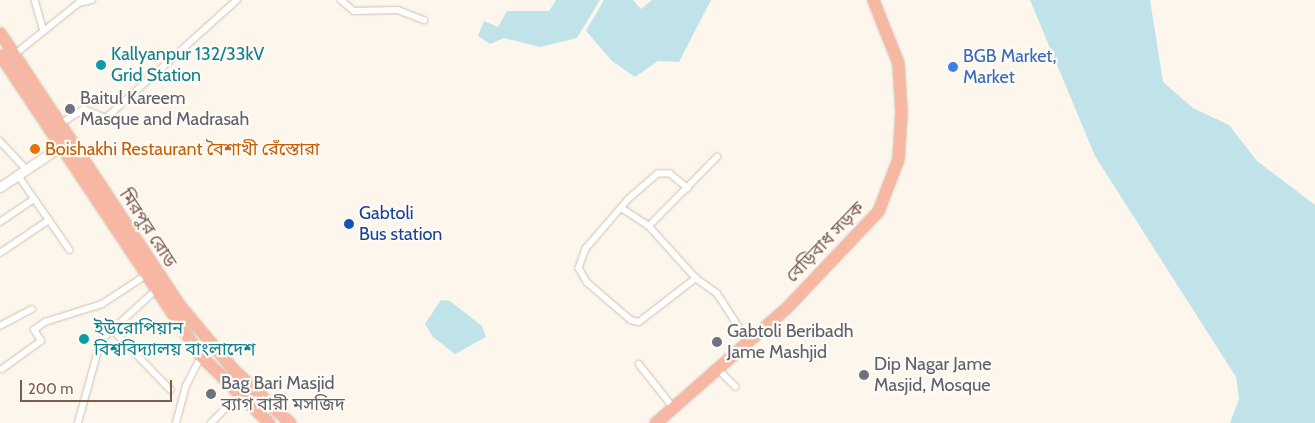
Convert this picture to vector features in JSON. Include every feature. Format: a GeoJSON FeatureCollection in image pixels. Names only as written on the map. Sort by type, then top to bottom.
{"type":"FeatureCollection","features":[{"type":"Feature","properties":{"kind":"highway","name":"বেড়িবাধ সড়ক"},"geometry":{"type":"LineString","coordinates":[[655,423],[748,341],[854,242],[878,211],[889,188],[898,159],[901,88],[898,63],[873,0]]}},
{"type":"Feature","properties":{"kind":"highway","name":"মিরপুর রোড"},"geometry":{"type":"LineString","coordinates":[[0,33],[60,124],[64,140],[155,291],[202,356],[269,423]]}},
{"type":"Feature","properties":{"kind":"highway","name":"মিরপুর রোড"},"geometry":{"type":"LineString","coordinates":[[0,55],[64,140],[181,307],[232,368],[290,423]]}},
{"type":"Feature","properties":{"kind":"main road"},"geometry":{"type":"LineString","coordinates":[[0,181],[64,140]]}},
{"type":"Feature","properties":{"kind":"main road"},"geometry":{"type":"LineString","coordinates":[[0,187],[64,140]]}},
{"type":"Feature","properties":{"kind":"street"},"geometry":{"type":"LineString","coordinates":[[35,0],[44,31]]}},
{"type":"Feature","properties":{"kind":"street"},"geometry":{"type":"LineString","coordinates":[[14,55],[79,3],[92,0]]}},
{"type":"Feature","properties":{"kind":"street"},"geometry":{"type":"LineString","coordinates":[[60,124],[84,109],[106,118],[237,0]]}},
{"type":"Feature","properties":{"kind":"street"},"geometry":{"type":"LineString","coordinates":[[222,15],[242,0]]}},
{"type":"Feature","properties":{"kind":"street"},"geometry":{"type":"LineString","coordinates":[[341,0],[354,11],[398,10],[424,20]]}},
{"type":"Feature","properties":{"kind":"street"},"geometry":{"type":"LineString","coordinates":[[0,141],[23,166]]}},
{"type":"Feature","properties":{"kind":"street"},"geometry":{"type":"LineString","coordinates":[[649,226],[717,158]]}},
{"type":"Feature","properties":{"kind":"street"},"geometry":{"type":"LineString","coordinates":[[688,188],[670,174],[658,174],[586,250],[579,268],[587,282],[631,320],[639,322],[696,278]]}},
{"type":"Feature","properties":{"kind":"street"},"geometry":{"type":"LineString","coordinates":[[18,175],[70,250]]}},
{"type":"Feature","properties":{"kind":"street"},"geometry":{"type":"LineString","coordinates":[[0,222],[34,199]]}},
{"type":"Feature","properties":{"kind":"street"},"geometry":{"type":"LineString","coordinates":[[623,209],[649,226],[696,278],[717,294],[748,341]]}},
{"type":"Feature","properties":{"kind":"street"},"geometry":{"type":"LineString","coordinates":[[0,252],[49,220]]}},
{"type":"Feature","properties":{"kind":"street"},"geometry":{"type":"LineString","coordinates":[[1,368],[41,341],[34,330],[45,322],[102,304],[145,276]]}},
{"type":"Feature","properties":{"kind":"street"},"geometry":{"type":"LineString","coordinates":[[78,423],[83,418],[92,360],[111,328],[155,291]]}},
{"type":"Feature","properties":{"kind":"street"},"geometry":{"type":"LineString","coordinates":[[0,326],[32,309]]}},
{"type":"Feature","properties":{"kind":"street"},"geometry":{"type":"LineString","coordinates":[[111,328],[170,390]]}},
{"type":"Feature","properties":{"kind":"street"},"geometry":{"type":"LineString","coordinates":[[176,423],[186,386],[202,356]]}},
{"type":"Feature","properties":{"kind":"street"},"geometry":{"type":"LineString","coordinates":[[638,364],[674,406]]}},
{"type":"Feature","properties":{"kind":"street"},"geometry":{"type":"LineString","coordinates":[[718,368],[736,387]]}},
{"type":"Feature","properties":{"kind":"street"},"geometry":{"type":"LineString","coordinates":[[211,423],[239,395]]}},
{"type":"Feature","properties":{"kind":"water"},"geometry":{"type":"Polygon","coordinates":[[[556,0],[600,0],[577,38],[540,47],[504,38],[490,44],[478,36],[484,21],[498,27],[507,11],[549,11],[556,0]]]}},
{"type":"Feature","properties":{"kind":"water"},"geometry":{"type":"Polygon","coordinates":[[[604,0],[633,0],[641,9],[652,0],[711,0],[679,62],[658,61],[635,77],[612,61],[586,31],[604,0]]]}},
{"type":"Feature","properties":{"kind":"water"},"geometry":{"type":"Polygon","coordinates":[[[1030,0],[1150,0],[1163,82],[1193,108],[1229,125],[1257,161],[1315,205],[1315,423],[1230,423],[1239,399],[1236,377],[1095,156],[1030,0]]]}},
{"type":"Feature","properties":{"kind":"water"},"geometry":{"type":"Polygon","coordinates":[[[441,300],[450,301],[482,326],[486,337],[455,354],[433,337],[425,324],[441,300]]]}},
{"type":"Feature","properties":{"kind":"place","name":"Kallyanpur 132/33kV Grid Station"},"geometry":{"type":"Point","coordinates":[101,65]}},
{"type":"Feature","properties":{"kind":"place","name":"BGB Market, Market"},"geometry":{"type":"Point","coordinates":[953,67]}},
{"type":"Feature","properties":{"kind":"place","name":"Baitul Kareem Masque and Madrasah"},"geometry":{"type":"Point","coordinates":[70,109]}},
{"type":"Feature","properties":{"kind":"place","name":"Boishakhi Restaurant বৈশাখী রেঁস্তোরা"},"geometry":{"type":"Point","coordinates":[35,149]}},
{"type":"Feature","properties":{"kind":"place","name":"Gabtoli Bus station"},"geometry":{"type":"Point","coordinates":[349,224]}},
{"type":"Feature","properties":{"kind":"place","name":"ইউরোপিয়ান বিশ্ববিদ্যালয় বাংলাদেশ"},"geometry":{"type":"Point","coordinates":[84,339]}},
{"type":"Feature","properties":{"kind":"place","name":"Gabtoli Beribadh Jame Mashjid"},"geometry":{"type":"Point","coordinates":[717,342]}},
{"type":"Feature","properties":{"kind":"place","name":"Dip Nagar Jame Masjid, Mosque"},"geometry":{"type":"Point","coordinates":[864,375]}},
{"type":"Feature","properties":{"kind":"place","name":"Bag Bari Masjid ব্যাগ বারী মসজিদ"},"geometry":{"type":"Point","coordinates":[211,394]}}]}
